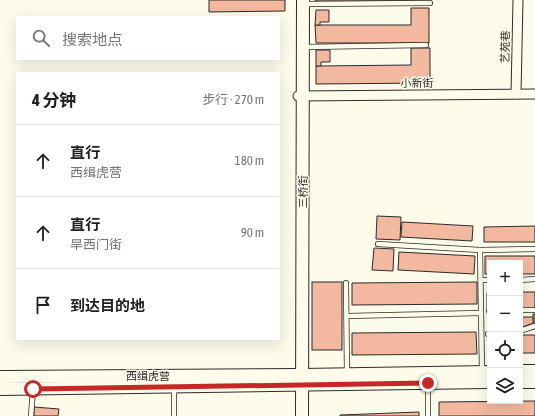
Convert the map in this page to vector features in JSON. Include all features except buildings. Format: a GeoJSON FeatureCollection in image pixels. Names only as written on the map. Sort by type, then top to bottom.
{"type":"FeatureCollection","features":[{"type":"Feature","properties":{"kind":"main road","name":"三桥街"},"geometry":{"type":"LineString","coordinates":[[299,380],[301,2]]}},
{"type":"Feature","properties":{"kind":"main road"},"geometry":{"type":"LineString","coordinates":[[523,371],[535,371]]}},
{"type":"Feature","properties":{"kind":"main road"},"geometry":{"type":"LineString","coordinates":[[299,380],[347,374],[486,372]]}},
{"type":"Feature","properties":{"kind":"main road","name":"西缉虎营"},"geometry":{"type":"LineString","coordinates":[[0,377],[299,380]]}},
{"type":"Feature","properties":{"kind":"main road"},"geometry":{"type":"LineString","coordinates":[[299,380],[428,383],[487,382]]}},
{"type":"Feature","properties":{"kind":"main road"},"geometry":{"type":"LineString","coordinates":[[296,416],[299,380]]}},
{"type":"Feature","properties":{"kind":"main road"},"geometry":{"type":"LineString","coordinates":[[299,380],[302,416]]}},
{"type":"Feature","properties":{"kind":"main road","name":"西缉虎营"},"geometry":{"type":"LineString","coordinates":[[0,389],[174,387],[299,380]]}},
{"type":"Feature","properties":{"kind":"main road"},"geometry":{"type":"LineString","coordinates":[[523,382],[535,382]]}},
{"type":"Feature","properties":{"kind":"street","name":"艺苑巷"},"geometry":{"type":"LineString","coordinates":[[516,94],[518,0]]}},
{"type":"Feature","properties":{"kind":"street","name":"小新街"},"geometry":{"type":"LineString","coordinates":[[301,96],[535,94]]}},
{"type":"Feature","properties":{"kind":"lane"},"geometry":{"type":"LineString","coordinates":[[301,2],[430,3]]}},
{"type":"Feature","properties":{"kind":"lane"},"geometry":{"type":"LineString","coordinates":[[301,47],[426,45]]}},
{"type":"Feature","properties":{"kind":"lane"},"geometry":{"type":"LineString","coordinates":[[378,244],[480,250],[535,249]]}},
{"type":"Feature","properties":{"kind":"lane"},"geometry":{"type":"LineString","coordinates":[[480,250],[481,313],[486,372]]}},
{"type":"Feature","properties":{"kind":"lane"},"geometry":{"type":"LineString","coordinates":[[481,280],[487,280]]}},
{"type":"Feature","properties":{"kind":"lane"},"geometry":{"type":"LineString","coordinates":[[523,280],[535,280]]}},
{"type":"Feature","properties":{"kind":"lane"},"geometry":{"type":"LineString","coordinates":[[346,283],[347,374]]}},
{"type":"Feature","properties":{"kind":"lane"},"geometry":{"type":"LineString","coordinates":[[523,310],[535,310]]}},
{"type":"Feature","properties":{"kind":"lane"},"geometry":{"type":"LineString","coordinates":[[347,316],[481,313]]}},
{"type":"Feature","properties":{"kind":"lane"},"geometry":{"type":"LineString","coordinates":[[523,330],[535,326]]}},
{"type":"Feature","properties":{"kind":"lane"},"geometry":{"type":"LineString","coordinates":[[428,383],[428,416]]}},
{"type":"Feature","properties":{"kind":"lane"},"geometry":{"type":"LineString","coordinates":[[174,387],[174,416]]}},
{"type":"Feature","properties":{"kind":"lane"},"geometry":{"type":"LineString","coordinates":[[31,416],[33,389]]}},
{"type":"Feature","properties":{"kind":"route"},"geometry":{"type":"LineString","coordinates":[[33,389],[428,383]]}}]}
